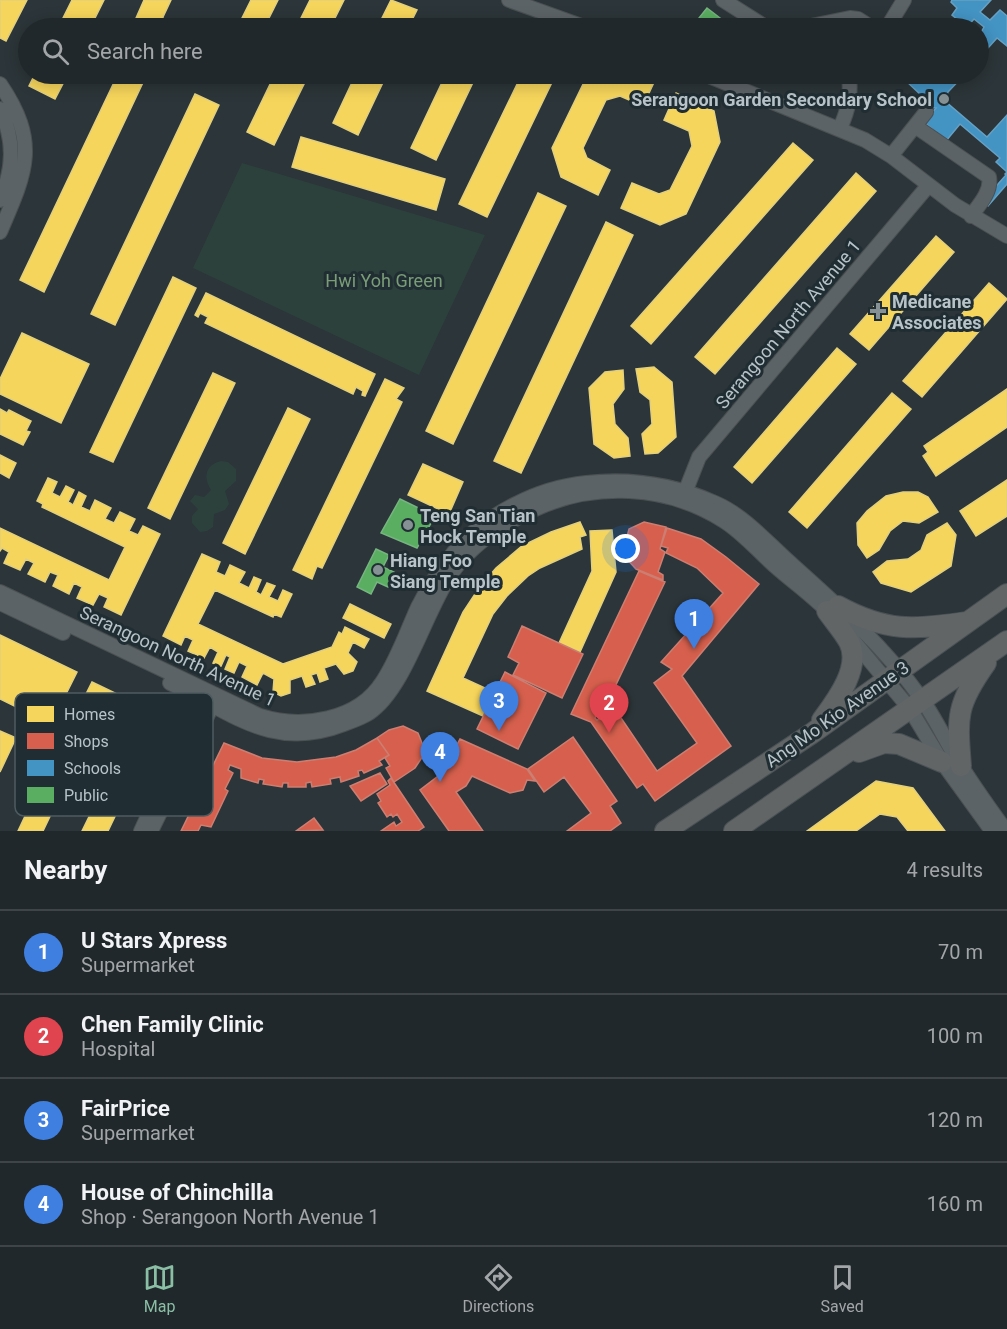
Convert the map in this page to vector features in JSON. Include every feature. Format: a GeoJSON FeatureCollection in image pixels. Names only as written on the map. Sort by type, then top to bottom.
{"type":"FeatureCollection","features":[{"type":"Feature","properties":{"kind":"highway","name":"Ang Mo Kio Avenue 3"},"geometry":{"type":"LineString","coordinates":[[665,831],[811,734],[1007,594]]}},
{"type":"Feature","properties":{"kind":"highway"},"geometry":{"type":"LineString","coordinates":[[833,609],[890,627],[926,627],[966,622]]}},
{"type":"Feature","properties":{"kind":"highway"},"geometry":{"type":"LineString","coordinates":[[811,734],[843,688],[852,663],[851,645],[833,609]]}},
{"type":"Feature","properties":{"kind":"highway"},"geometry":{"type":"LineString","coordinates":[[834,760],[884,743],[899,744],[951,764],[961,705],[971,684],[1001,645]]}},
{"type":"Feature","properties":{"kind":"highway","name":"Ang Mo Kio Avenue 3"},"geometry":{"type":"LineString","coordinates":[[734,831],[1001,645]]}},
{"type":"Feature","properties":{"kind":"street"},"geometry":{"type":"LineString","coordinates":[[509,0],[559,18]]}},
{"type":"Feature","properties":{"kind":"street"},"geometry":{"type":"LineString","coordinates":[[893,18],[904,0]]}},
{"type":"Feature","properties":{"kind":"street"},"geometry":{"type":"LineString","coordinates":[[726,1],[752,18]]}},
{"type":"Feature","properties":{"kind":"street"},"geometry":{"type":"LineString","coordinates":[[0,84],[20,120],[26,147],[25,167],[19,188],[0,232]]}},
{"type":"Feature","properties":{"kind":"street"},"geometry":{"type":"LineString","coordinates":[[729,84],[865,140],[891,156],[971,216],[1007,236]]}},
{"type":"Feature","properties":{"kind":"street"},"geometry":{"type":"LineString","coordinates":[[840,128],[851,96],[850,84]]}},
{"type":"Feature","properties":{"kind":"street"},"geometry":{"type":"LineString","coordinates":[[0,109],[7,124],[12,148],[11,167],[0,200]]}},
{"type":"Feature","properties":{"kind":"street"},"geometry":{"type":"LineString","coordinates":[[891,156],[926,112]]}},
{"type":"Feature","properties":{"kind":"street"},"geometry":{"type":"LineString","coordinates":[[915,126],[989,177],[991,184],[971,216]]}},
{"type":"Feature","properties":{"kind":"street","name":"Serangoon North Avenue 1"},"geometry":{"type":"LineString","coordinates":[[684,496],[699,457],[928,186]]}},
{"type":"Feature","properties":{"kind":"street","name":"Serangoon North Avenue 1"},"geometry":{"type":"LineString","coordinates":[[213,700],[258,728],[284,734],[311,734],[368,714],[393,687],[430,597],[471,534],[508,509],[545,492],[574,484],[605,481],[645,483],[684,496],[723,520],[833,609],[894,676],[916,705],[951,764]]}},
{"type":"Feature","properties":{"kind":"street","name":"Serangoon North Avenue 1"},"geometry":{"type":"LineString","coordinates":[[0,592],[199,693]]}},
{"type":"Feature","properties":{"kind":"street","name":"Serangoon North Avenue 1"},"geometry":{"type":"LineString","coordinates":[[0,603],[173,685],[195,693]]}},
{"type":"Feature","properties":{"kind":"street"},"geometry":{"type":"LineString","coordinates":[[951,764],[992,831]]}},
{"type":"Feature","properties":{"kind":"street"},"geometry":{"type":"LineString","coordinates":[[951,764],[1006,831]]}},
{"type":"Feature","properties":{"kind":"street"},"geometry":{"type":"LineString","coordinates":[[141,831],[149,816]]}},
{"type":"Feature","properties":{"kind":"street"},"geometry":{"type":"LineString","coordinates":[[151,831],[158,816]]}},
{"type":"Feature","properties":{"kind":"green space","name":"Hwi Yoh Green"},"geometry":{"type":"Polygon","coordinates":[[[242,163],[485,235],[419,375],[193,268],[242,163]]]}},
{"type":"Feature","properties":{"kind":"green space"},"geometry":{"type":"Polygon","coordinates":[[[221,461],[228,462],[236,469],[236,481],[225,491],[229,504],[225,510],[214,514],[213,527],[200,532],[192,523],[192,516],[198,509],[190,501],[195,495],[204,497],[211,490],[207,481],[207,472],[212,465],[221,461]]]}},
{"type":"Feature","properties":{"kind":"building: Homes"},"geometry":{"type":"Polygon","coordinates":[[[0,0],[27,0],[6,41],[0,38],[0,0]]]}},
{"type":"Feature","properties":{"kind":"building: Homes"},"geometry":{"type":"Polygon","coordinates":[[[72,0],[104,0],[95,18],[63,18],[72,0]]]}},
{"type":"Feature","properties":{"kind":"building: Homes"},"geometry":{"type":"Polygon","coordinates":[[[144,0],[171,0],[163,18],[136,18],[144,0]]]}},
{"type":"Feature","properties":{"kind":"building: Homes"},"geometry":{"type":"Polygon","coordinates":[[[251,0],[278,0],[269,18],[242,18],[251,0]]]}},
{"type":"Feature","properties":{"kind":"building: Homes"},"geometry":{"type":"Polygon","coordinates":[[[310,0],[344,0],[335,18],[301,18],[310,0]]]}},
{"type":"Feature","properties":{"kind":"building: Homes"},"geometry":{"type":"Polygon","coordinates":[[[391,0],[417,10],[413,18],[382,18],[391,0]]]}},
{"type":"Feature","properties":{"kind":"building: Homes"},"geometry":{"type":"Polygon","coordinates":[[[30,84],[63,84],[55,99],[29,86],[30,84]]]}},
{"type":"Feature","properties":{"kind":"building: Homes"},"geometry":{"type":"Polygon","coordinates":[[[113,84],[142,84],[44,292],[20,280],[113,84]]]}},
{"type":"Feature","properties":{"kind":"building: Homes"},"geometry":{"type":"Polygon","coordinates":[[[270,84],[304,84],[274,145],[247,132],[270,84]]]}},
{"type":"Feature","properties":{"kind":"building: Homes"},"geometry":{"type":"Polygon","coordinates":[[[351,84],[382,84],[358,135],[333,123],[351,84]]]}},
{"type":"Feature","properties":{"kind":"building: Homes"},"geometry":{"type":"Polygon","coordinates":[[[441,84],[472,84],[436,160],[411,148],[441,84]]]}},
{"type":"Feature","properties":{"kind":"building: Homes"},"geometry":{"type":"Polygon","coordinates":[[[517,84],[551,84],[487,217],[459,204],[517,84]]]}},
{"type":"Feature","properties":{"kind":"building: Homes"},"geometry":{"type":"Polygon","coordinates":[[[583,84],[653,84],[643,106],[620,96],[606,100],[583,148],[587,158],[610,170],[598,195],[561,177],[552,148],[583,84]]]}},
{"type":"Feature","properties":{"kind":"building: Homes"},"geometry":{"type":"Polygon","coordinates":[[[676,93],[714,111],[720,142],[686,214],[660,225],[621,208],[632,183],[659,194],[670,190],[692,146],[689,131],[664,120],[676,93]]]}},
{"type":"Feature","properties":{"kind":"building: Homes"},"geometry":{"type":"Polygon","coordinates":[[[195,94],[219,105],[115,325],[91,314],[195,94]]]}},
{"type":"Feature","properties":{"kind":"building: Homes"},"geometry":{"type":"Polygon","coordinates":[[[301,137],[445,179],[436,210],[292,167],[301,137]]]}},
{"type":"Feature","properties":{"kind":"building: Homes"},"geometry":{"type":"Polygon","coordinates":[[[793,143],[813,160],[651,344],[631,326],[793,143]]]}},
{"type":"Feature","properties":{"kind":"building: Homes"},"geometry":{"type":"Polygon","coordinates":[[[856,173],[876,191],[715,374],[695,357],[856,173]]]}},
{"type":"Feature","properties":{"kind":"building: Homes"},"geometry":{"type":"Polygon","coordinates":[[[538,193],[566,206],[453,444],[426,431],[538,193]]]}},
{"type":"Feature","properties":{"kind":"building: Homes"},"geometry":{"type":"Polygon","coordinates":[[[606,222],[633,235],[521,473],[494,461],[606,222]]]}},
{"type":"Feature","properties":{"kind":"building: Homes"},"geometry":{"type":"Polygon","coordinates":[[[936,236],[954,252],[869,350],[850,334],[936,236]]]}},
{"type":"Feature","properties":{"kind":"building: Homes"},"geometry":{"type":"Polygon","coordinates":[[[173,277],[196,288],[113,462],[90,452],[173,277]]]}},
{"type":"Feature","properties":{"kind":"building: Homes"},"geometry":{"type":"Polygon","coordinates":[[[989,283],[1007,299],[922,397],[903,381],[989,283]]]}},
{"type":"Feature","properties":{"kind":"building: Homes"},"geometry":{"type":"Polygon","coordinates":[[[206,293],[375,374],[365,396],[362,395],[363,391],[356,387],[353,394],[205,323],[208,317],[200,313],[198,317],[195,315],[206,293]]]}},
{"type":"Feature","properties":{"kind":"building: Homes"},"geometry":{"type":"Polygon","coordinates":[[[22,333],[89,364],[61,423],[0,394],[0,379],[22,333]]]}},
{"type":"Feature","properties":{"kind":"building: Homes"},"geometry":{"type":"Polygon","coordinates":[[[837,348],[856,364],[752,483],[734,467],[837,348]]]}},
{"type":"Feature","properties":{"kind":"building: Homes"},"geometry":{"type":"Polygon","coordinates":[[[654,367],[672,382],[676,437],[658,453],[645,454],[642,434],[652,424],[650,400],[640,392],[636,369],[654,367]]]}},
{"type":"Feature","properties":{"kind":"building: Homes"},"geometry":{"type":"Polygon","coordinates":[[[623,370],[624,389],[613,404],[615,424],[628,438],[630,456],[614,458],[594,444],[589,388],[605,372],[623,370]]]}},
{"type":"Feature","properties":{"kind":"building: Homes"},"geometry":{"type":"Polygon","coordinates":[[[213,373],[235,383],[170,519],[148,508],[213,373]]]}},
{"type":"Feature","properties":{"kind":"building: Homes"},"geometry":{"type":"Polygon","coordinates":[[[385,379],[404,388],[396,399],[402,402],[322,568],[317,566],[312,579],[293,570],[385,379]]]}},
{"type":"Feature","properties":{"kind":"building: Homes"},"geometry":{"type":"Polygon","coordinates":[[[1007,389],[1007,427],[936,476],[923,456],[928,452],[924,446],[1007,389]]]}},
{"type":"Feature","properties":{"kind":"building: Homes"},"geometry":{"type":"Polygon","coordinates":[[[892,393],[911,409],[807,528],[789,512],[892,393]]]}},
{"type":"Feature","properties":{"kind":"building: Homes"},"geometry":{"type":"Polygon","coordinates":[[[288,408],[310,419],[245,554],[223,543],[288,408]]]}},
{"type":"Feature","properties":{"kind":"building: Homes"},"geometry":{"type":"Polygon","coordinates":[[[0,409],[7,413],[9,410],[31,421],[26,431],[30,432],[23,445],[0,434],[0,409]]]}},
{"type":"Feature","properties":{"kind":"building: Homes"},"geometry":{"type":"Polygon","coordinates":[[[0,455],[16,463],[9,478],[0,473],[0,455]]]}},
{"type":"Feature","properties":{"kind":"building: Homes"},"geometry":{"type":"Polygon","coordinates":[[[423,464],[463,482],[449,514],[408,495],[423,464]]]}},
{"type":"Feature","properties":{"kind":"building: Homes"},"geometry":{"type":"Polygon","coordinates":[[[48,478],[57,482],[52,493],[60,497],[66,486],[74,490],[68,502],[73,505],[79,492],[86,496],[81,507],[90,511],[95,500],[111,508],[105,519],[114,523],[120,512],[135,519],[129,531],[138,535],[143,526],[160,534],[121,615],[104,607],[108,598],[99,594],[93,605],[77,598],[82,587],[74,583],[69,594],[53,586],[58,575],[50,572],[45,582],[28,574],[34,563],[26,559],[20,570],[4,563],[9,552],[2,548],[0,551],[0,528],[109,580],[125,547],[42,507],[43,504],[37,501],[48,478]]]}},
{"type":"Feature","properties":{"kind":"building: Homes"},"geometry":{"type":"Polygon","coordinates":[[[1007,480],[1007,516],[976,536],[960,511],[1007,480]]]}},
{"type":"Feature","properties":{"kind":"building: Homes"},"geometry":{"type":"Polygon","coordinates":[[[903,492],[918,492],[928,497],[938,512],[919,523],[903,521],[890,531],[879,550],[867,558],[858,545],[857,523],[867,511],[886,496],[903,492]]]}},
{"type":"Feature","properties":{"kind":"building: Homes"},"geometry":{"type":"Polygon","coordinates":[[[580,522],[586,535],[580,537],[582,549],[528,576],[507,596],[493,614],[463,678],[494,692],[483,716],[427,691],[463,612],[496,568],[522,546],[551,532],[580,522]]]}},
{"type":"Feature","properties":{"kind":"building: Homes"},"geometry":{"type":"Polygon","coordinates":[[[947,523],[956,535],[951,566],[911,592],[881,583],[873,572],[887,561],[908,559],[921,550],[927,535],[947,523]]]}},
{"type":"Feature","properties":{"kind":"building: Homes"},"geometry":{"type":"Polygon","coordinates":[[[612,530],[616,572],[580,652],[559,643],[592,571],[590,531],[612,530]]]}},
{"type":"Feature","properties":{"kind":"building: Homes"},"geometry":{"type":"Polygon","coordinates":[[[202,554],[220,562],[216,572],[225,576],[230,565],[245,572],[239,583],[249,588],[254,577],[261,580],[256,592],[261,595],[267,583],[275,586],[269,597],[278,601],[283,590],[292,594],[281,617],[274,614],[273,617],[215,590],[198,624],[283,664],[332,647],[339,632],[342,634],[345,627],[369,639],[364,648],[353,642],[348,653],[357,662],[353,671],[344,674],[336,664],[324,668],[328,679],[320,682],[317,673],[311,675],[315,684],[306,687],[302,676],[290,680],[290,693],[281,696],[273,692],[274,679],[263,673],[257,685],[242,677],[247,666],[239,662],[234,673],[225,669],[230,657],[226,655],[221,666],[213,663],[218,652],[210,647],[204,658],[188,651],[193,640],[185,636],[181,645],[163,636],[202,554]]]}},
{"type":"Feature","properties":{"kind":"building: Homes"},"geometry":{"type":"Polygon","coordinates":[[[350,604],[391,624],[384,638],[343,618],[350,604]]]}},
{"type":"Feature","properties":{"kind":"building: Homes"},"geometry":{"type":"Polygon","coordinates":[[[0,635],[77,672],[66,693],[15,693],[15,706],[0,699],[0,635]]]}},
{"type":"Feature","properties":{"kind":"building: Homes"},"geometry":{"type":"Polygon","coordinates":[[[92,682],[115,693],[86,693],[92,682]]]}},
{"type":"Feature","properties":{"kind":"building: Homes"},"geometry":{"type":"Polygon","coordinates":[[[0,731],[15,738],[15,740],[0,772],[0,731]]]}},
{"type":"Feature","properties":{"kind":"building: Homes"},"geometry":{"type":"Polygon","coordinates":[[[876,781],[913,788],[945,831],[908,831],[897,817],[880,814],[856,831],[807,831],[876,781]]]}},
{"type":"Feature","properties":{"kind":"building: Homes"},"geometry":{"type":"Polygon","coordinates":[[[25,816],[50,816],[43,831],[18,831],[25,816]]]}},
{"type":"Feature","properties":{"kind":"building: Homes"},"geometry":{"type":"Polygon","coordinates":[[[89,816],[115,816],[108,831],[82,831],[89,816]]]}},
{"type":"Feature","properties":{"kind":"building: Shops"},"geometry":{"type":"Polygon","coordinates":[[[644,522],[666,527],[660,549],[665,552],[658,572],[663,575],[663,580],[636,569],[625,557],[625,544],[629,529],[644,522]]]}},
{"type":"Feature","properties":{"kind":"building: Shops"},"geometry":{"type":"Polygon","coordinates":[[[667,528],[701,539],[759,584],[682,676],[731,746],[655,801],[643,784],[637,788],[591,722],[571,714],[639,571],[665,582],[612,693],[608,692],[595,718],[597,720],[615,709],[657,771],[697,743],[654,683],[672,669],[661,662],[723,593],[697,568],[666,553],[668,548],[661,546],[667,528]]]}},
{"type":"Feature","properties":{"kind":"building: Shops"},"geometry":{"type":"Polygon","coordinates":[[[522,626],[583,654],[562,698],[513,675],[519,663],[508,657],[522,626]]]}},
{"type":"Feature","properties":{"kind":"building: Shops"},"geometry":{"type":"Polygon","coordinates":[[[505,672],[546,693],[518,749],[477,729],[505,672]]]}},
{"type":"Feature","properties":{"kind":"building: Shops"},"geometry":{"type":"Polygon","coordinates":[[[403,726],[418,733],[424,748],[423,756],[415,768],[394,782],[386,768],[390,766],[385,758],[389,755],[377,738],[389,730],[403,726]]]}},
{"type":"Feature","properties":{"kind":"building: Shops"},"geometry":{"type":"Polygon","coordinates":[[[573,737],[617,801],[610,806],[621,823],[610,831],[567,831],[591,813],[564,777],[544,792],[528,769],[573,737]]]}},
{"type":"Feature","properties":{"kind":"building: Shops"},"geometry":{"type":"Polygon","coordinates":[[[377,738],[389,755],[379,761],[382,765],[364,773],[362,770],[358,771],[359,776],[341,782],[340,777],[330,779],[331,784],[312,787],[311,782],[306,783],[306,787],[288,787],[288,783],[283,783],[282,787],[263,784],[264,780],[259,779],[258,783],[241,778],[241,769],[230,765],[228,770],[233,773],[225,789],[228,791],[211,827],[201,825],[198,831],[181,831],[188,816],[213,816],[213,766],[224,743],[262,758],[297,762],[336,757],[356,750],[377,738]]]}},
{"type":"Feature","properties":{"kind":"building: Shops"},"geometry":{"type":"Polygon","coordinates":[[[460,739],[527,769],[535,781],[527,780],[523,790],[510,793],[472,776],[466,786],[456,792],[483,831],[449,831],[420,790],[442,773],[460,739]]]}},
{"type":"Feature","properties":{"kind":"building: Shops"},"geometry":{"type":"Polygon","coordinates":[[[380,773],[387,784],[361,801],[350,786],[380,773]]]}},
{"type":"Feature","properties":{"kind":"building: Shops"},"geometry":{"type":"Polygon","coordinates":[[[391,778],[424,827],[418,831],[381,831],[394,822],[396,826],[402,822],[397,814],[387,817],[378,803],[381,801],[377,794],[390,785],[388,781],[391,778]]]}},
{"type":"Feature","properties":{"kind":"building: Shops"},"geometry":{"type":"Polygon","coordinates":[[[314,818],[323,830],[296,831],[314,818]]]}},
{"type":"Feature","properties":{"kind":"building: Schools"},"geometry":{"type":"Polygon","coordinates":[[[952,0],[991,0],[980,12],[988,18],[956,18],[952,15],[957,8],[951,2],[952,0]]]}},
{"type":"Feature","properties":{"kind":"building: Schools"},"geometry":{"type":"Polygon","coordinates":[[[1000,10],[1007,16],[1007,46],[997,38],[989,47],[989,19],[1000,10]]]}},
{"type":"Feature","properties":{"kind":"building: Schools"},"geometry":{"type":"Polygon","coordinates":[[[909,84],[956,84],[948,92],[945,101],[987,137],[1007,115],[1007,172],[996,162],[1000,158],[960,124],[946,141],[924,122],[936,108],[923,103],[922,96],[909,84]]]}},
{"type":"Feature","properties":{"kind":"building: Schools"},"geometry":{"type":"Polygon","coordinates":[[[1007,172],[1007,184],[988,206],[983,201],[1007,172]]]}},
{"type":"Feature","properties":{"kind":"building: Public"},"geometry":{"type":"Polygon","coordinates":[[[707,8],[720,18],[699,18],[707,8]]]}},
{"type":"Feature","properties":{"kind":"building: Public","name":"Teng San Tian Hock Temple"},"geometry":{"type":"Polygon","coordinates":[[[400,499],[435,516],[417,548],[381,533],[400,499]]]}},
{"type":"Feature","properties":{"kind":"building: Public","name":"Hiang Foo Siang Temple"},"geometry":{"type":"Polygon","coordinates":[[[376,549],[389,555],[383,567],[396,573],[388,587],[377,582],[371,594],[357,587],[376,549]]]}},
{"type":"Feature","properties":{"kind":"place","name":"Serangoon Garden Secondary School"},"geometry":{"type":"Point","coordinates":[944,99]}},
{"type":"Feature","properties":{"kind":"place","name":"Medicane Associates"},"geometry":{"type":"Point","coordinates":[878,311]}},
{"type":"Feature","properties":{"kind":"place","name":"Teng San Tian Hock Temple"},"geometry":{"type":"Point","coordinates":[408,525]}},
{"type":"Feature","properties":{"kind":"place","name":"Hiang Foo Siang Temple"},"geometry":{"type":"Point","coordinates":[378,570]}},
{"type":"Feature","properties":{"kind":"place","name":"U Stars Xpress"},"geometry":{"type":"Point","coordinates":[694,649]}},
{"type":"Feature","properties":{"kind":"place","name":"FairPrice"},"geometry":{"type":"Point","coordinates":[499,731]}},
{"type":"Feature","properties":{"kind":"place","name":"Chen Family Clinic"},"geometry":{"type":"Point","coordinates":[609,733]}},
{"type":"Feature","properties":{"kind":"place","name":"House of Chinchilla"},"geometry":{"type":"Point","coordinates":[440,782]}}]}
